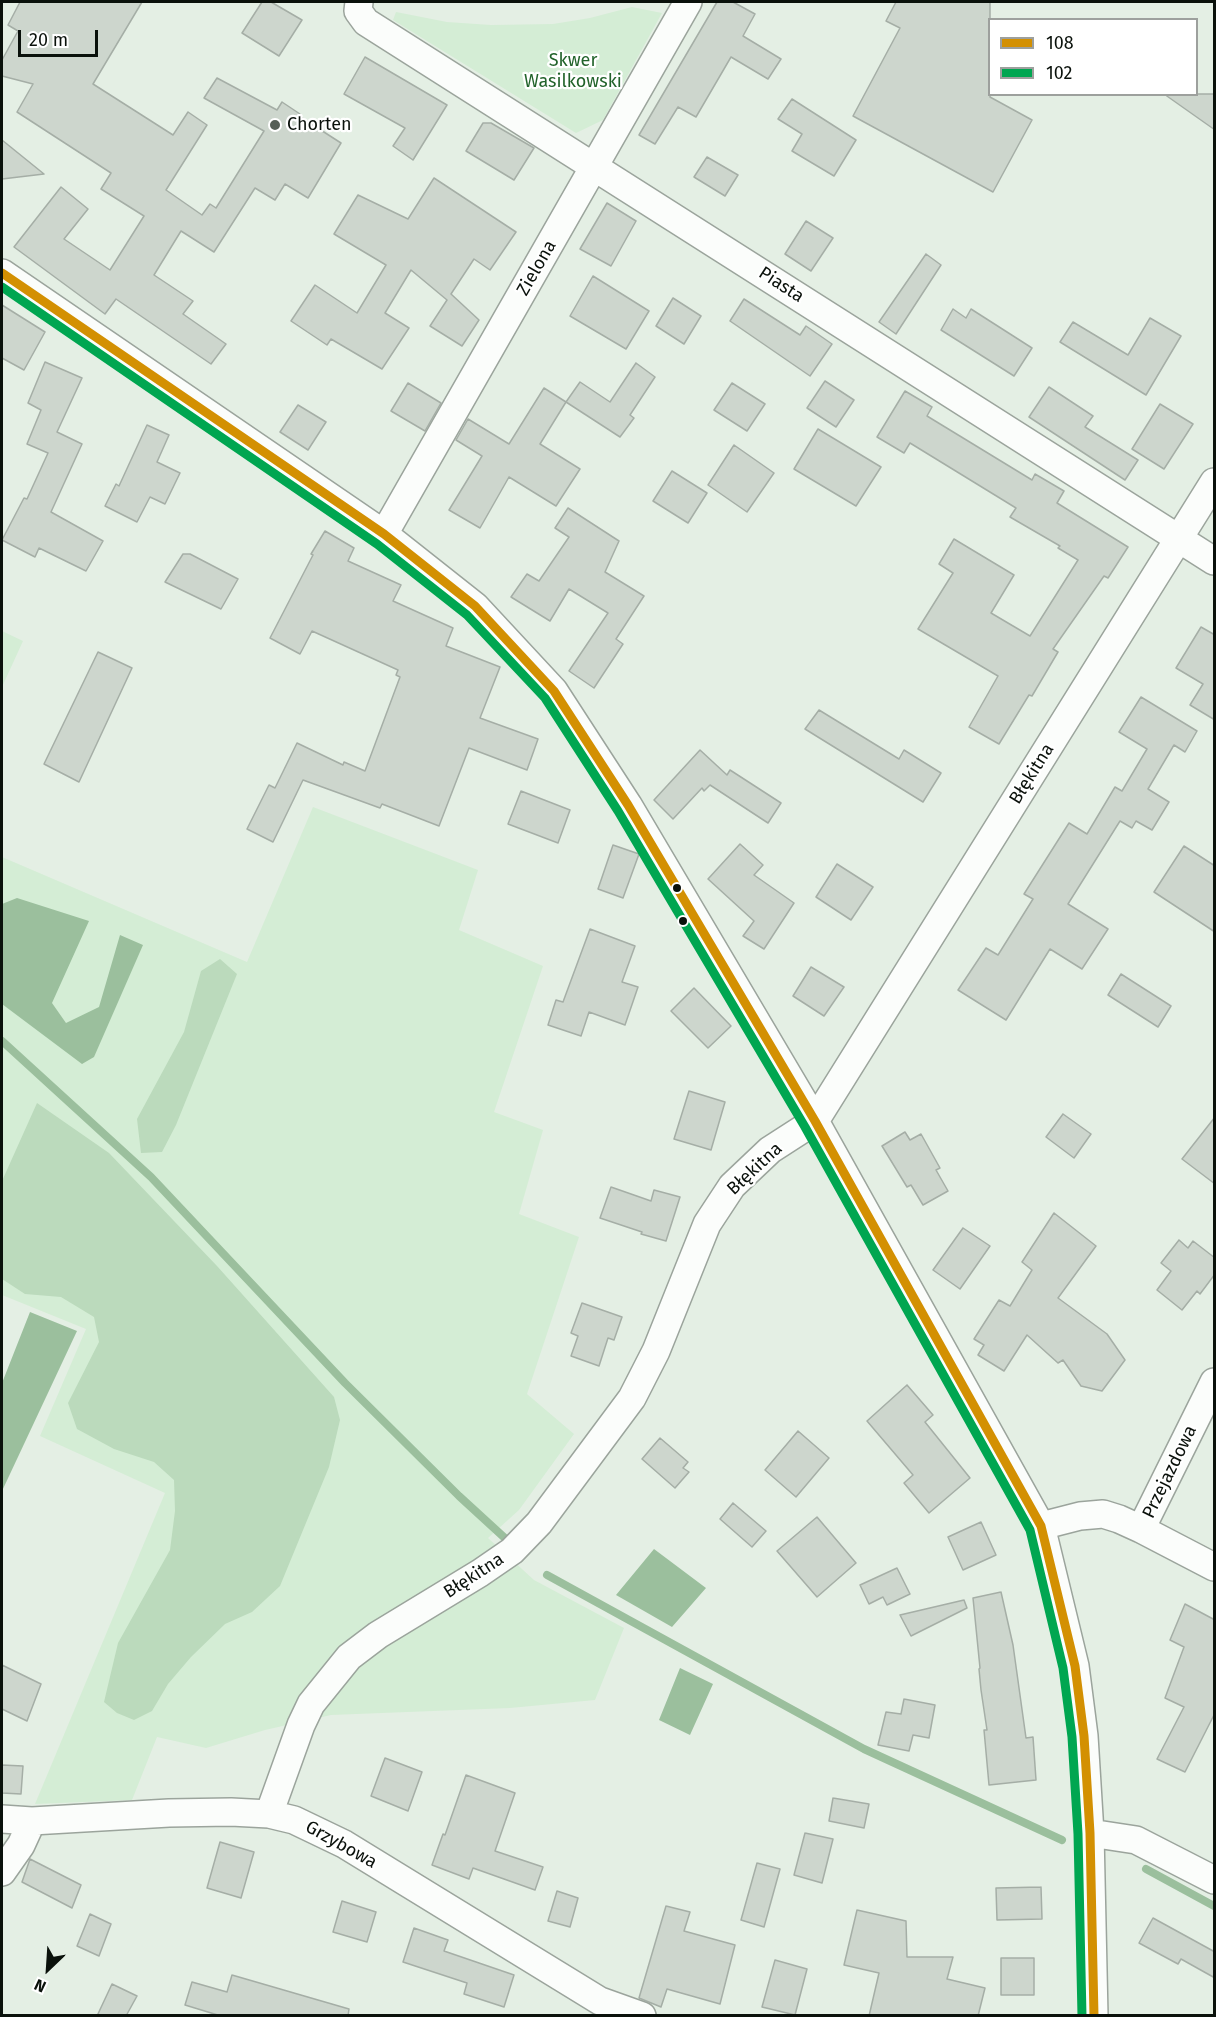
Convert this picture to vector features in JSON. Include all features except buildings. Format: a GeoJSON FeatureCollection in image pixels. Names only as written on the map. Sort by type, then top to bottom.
{"type":"FeatureCollection","features":[{"type":"Feature","properties":{"kind":"street","name":"Piasta"},"geometry":{"type":"LineString","coordinates":[[359,2],[358,11],[366,22],[1215,561]]}},
{"type":"Feature","properties":{"kind":"street","name":"Zielona"},"geometry":{"type":"LineString","coordinates":[[384,534],[688,2]]}},
{"type":"Feature","properties":{"kind":"street"},"geometry":{"type":"LineString","coordinates":[[2,273],[384,534],[474,606],[554,691],[628,805],[814,1121],[1041,1526],[1075,1666],[1084,1736],[1090,1833],[1094,2016]]}},
{"type":"Feature","properties":{"kind":"street","name":"Błękitna"},"geometry":{"type":"LineString","coordinates":[[281,1817],[301,1725],[311,1704],[323,1687],[349,1657],[378,1635],[512,1551],[538,1523],[632,1398],[656,1351],[707,1224],[732,1186],[770,1150],[814,1121],[1215,482]]}},
{"type":"Feature","properties":{"kind":"street","name":"Przejazdowa"},"geometry":{"type":"LineString","coordinates":[[1141,1529],[1215,1382]]}},
{"type":"Feature","properties":{"kind":"street"},"geometry":{"type":"LineString","coordinates":[[1041,1526],[1080,1516],[1102,1514],[1141,1529],[1215,1567]]}},
{"type":"Feature","properties":{"kind":"street","name":"Grzybowa"},"geometry":{"type":"LineString","coordinates":[[2,1819],[32,1821],[169,1813],[231,1812],[281,1817],[345,1844],[600,2001],[642,2016]]}},
{"type":"Feature","properties":{"kind":"street"},"geometry":{"type":"LineString","coordinates":[[2,1872],[21,1845],[32,1821]]}},
{"type":"Feature","properties":{"kind":"street"},"geometry":{"type":"LineString","coordinates":[[1090,1833],[1136,1840],[1215,1880]]}},
{"type":"Feature","properties":{"kind":"green space","name":"Skwer Wasilkowski"},"geometry":{"type":"Polygon","coordinates":[[[632,7],[662,13],[603,120],[576,133],[393,20],[396,12],[447,22],[491,25],[553,24],[590,18],[632,7]]]}},
{"type":"Feature","properties":{"kind":"green space"},"geometry":{"type":"Polygon","coordinates":[[[2,631],[23,641],[2,687],[2,631]]]}},
{"type":"Feature","properties":{"kind":"green space"},"geometry":{"type":"Polygon","coordinates":[[[313,807],[478,870],[459,930],[543,966],[494,1112],[543,1130],[519,1214],[579,1237],[527,1394],[574,1434],[519,1510],[488,1538],[534,1580],[624,1628],[595,1700],[510,1708],[331,1715],[265,1730],[206,1748],[157,1737],[132,1800],[35,1804],[165,1493],[40,1436],[86,1329],[2,1295],[2,857],[247,962],[313,807]]]}},
{"type":"Feature","properties":{"kind":"shaded area"},"geometry":{"type":"Polygon","coordinates":[[[17,898],[89,921],[52,1003],[66,1023],[99,1007],[120,935],[143,945],[94,1057],[82,1064],[2,1004],[2,904],[17,898]]]}},
{"type":"Feature","properties":{"kind":"shaded area"},"geometry":{"type":"Polygon","coordinates":[[[220,959],[237,974],[176,1125],[162,1152],[141,1153],[137,1119],[184,1032],[201,971],[220,959]]]}},
{"type":"Feature","properties":{"kind":"shaded area"},"geometry":{"type":"Polygon","coordinates":[[[37,1103],[109,1153],[217,1266],[334,1397],[340,1420],[329,1467],[280,1586],[252,1612],[225,1624],[191,1657],[168,1684],[152,1711],[134,1720],[117,1713],[104,1702],[118,1643],[170,1550],[175,1511],[174,1480],[154,1462],[114,1449],[77,1429],[68,1403],[99,1342],[94,1317],[61,1297],[25,1294],[2,1279],[2,1181],[37,1103]]]}},
{"type":"Feature","properties":{"kind":"shaded area"},"geometry":{"type":"Polygon","coordinates":[[[30,1312],[77,1331],[2,1491],[2,1383],[30,1312]]]}},
{"type":"Feature","properties":{"kind":"shaded area"},"geometry":{"type":"Polygon","coordinates":[[[654,1549],[706,1588],[672,1627],[616,1595],[654,1549]]]}},
{"type":"Feature","properties":{"kind":"shaded area"},"geometry":{"type":"Polygon","coordinates":[[[680,1668],[713,1684],[690,1735],[659,1720],[680,1668]]]}},
{"type":"Feature","properties":{"kind":"waterway"},"geometry":{"type":"LineString","coordinates":[[2,1041],[151,1177],[345,1383],[459,1496],[507,1540]]}},
{"type":"Feature","properties":{"kind":"waterway"},"geometry":{"type":"LineString","coordinates":[[547,1575],[864,1749],[1062,1840]]}},
{"type":"Feature","properties":{"kind":"waterway"},"geometry":{"type":"LineString","coordinates":[[1146,1869],[1214,1906]]}},
{"type":"Feature","properties":{"kind":"transit line","name":"108"},"geometry":{"type":"LineString","coordinates":[[2,273],[384,534],[475,606],[554,691],[628,805],[815,1121],[1041,1526],[1075,1666],[1084,1736],[1090,1833],[1094,2016]]}},
{"type":"Feature","properties":{"kind":"transit line","name":"102"},"geometry":{"type":"LineString","coordinates":[[2,287],[377,544],[467,615],[545,698],[618,811],[805,1127],[1030,1530],[1063,1668],[1072,1737],[1078,1834],[1082,2016]]}},
{"type":"Feature","properties":{"kind":"place","name":"Chorten"},"geometry":{"type":"Point","coordinates":[275,125]}}]}
